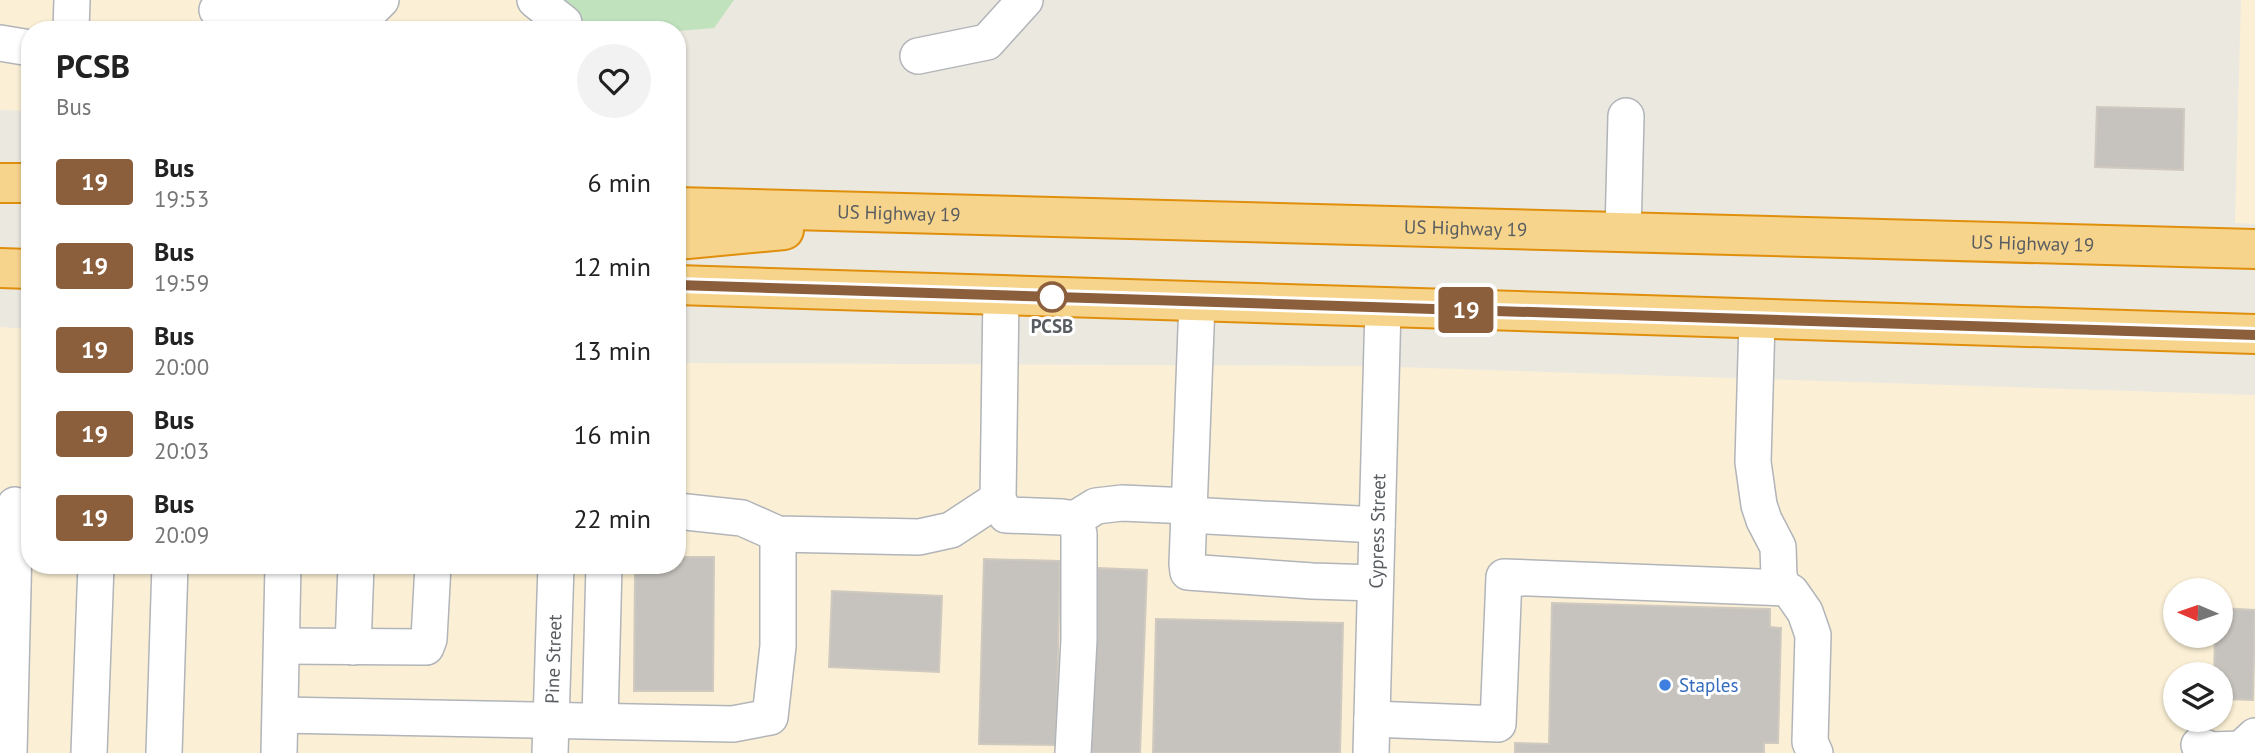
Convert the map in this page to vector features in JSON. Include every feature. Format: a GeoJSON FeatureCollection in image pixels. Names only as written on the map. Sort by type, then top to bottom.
{"type":"FeatureCollection","features":[{"type":"Feature","properties":{"kind":"highway"},"geometry":{"type":"LineString","coordinates":[[0,183],[21,183]]}},
{"type":"Feature","properties":{"kind":"highway","name":"US Highway 19"},"geometry":{"type":"LineString","coordinates":[[686,207],[2255,249]]}},
{"type":"Feature","properties":{"kind":"highway"},"geometry":{"type":"LineString","coordinates":[[686,239],[929,214]]}},
{"type":"Feature","properties":{"kind":"highway"},"geometry":{"type":"LineString","coordinates":[[0,268],[21,269]]}},
{"type":"Feature","properties":{"kind":"highway"},"geometry":{"type":"LineString","coordinates":[[686,285],[2255,334]]}},
{"type":"Feature","properties":{"kind":"street"},"geometry":{"type":"LineString","coordinates":[[71,21],[72,0]]}},
{"type":"Feature","properties":{"kind":"street"},"geometry":{"type":"LineString","coordinates":[[217,13],[367,14],[381,0]]}},
{"type":"Feature","properties":{"kind":"street"},"geometry":{"type":"LineString","coordinates":[[535,0],[561,21]]}},
{"type":"Feature","properties":{"kind":"street"},"geometry":{"type":"LineString","coordinates":[[918,56],[986,42],[1025,0]]}},
{"type":"Feature","properties":{"kind":"street"},"geometry":{"type":"LineString","coordinates":[[0,43],[21,46]]}},
{"type":"Feature","properties":{"kind":"street"},"geometry":{"type":"LineString","coordinates":[[1623,232],[1626,116]]}},
{"type":"Feature","properties":{"kind":"street"},"geometry":{"type":"LineString","coordinates":[[1000,295],[998,499],[1006,515],[1075,519],[1096,506],[1122,503],[1189,511],[1377,525]]}},
{"type":"Feature","properties":{"kind":"street"},"geometry":{"type":"LineString","coordinates":[[1197,302],[1188,572],[1375,583]]}},
{"type":"Feature","properties":{"kind":"street","name":"Cypress Street"},"geometry":{"type":"LineString","coordinates":[[1371,736],[1382,307]]}},
{"type":"Feature","properties":{"kind":"street"},"geometry":{"type":"LineString","coordinates":[[1757,320],[1753,462],[1764,520],[1778,547],[1779,577],[1784,588]]}},
{"type":"Feature","properties":{"kind":"street"},"geometry":{"type":"LineString","coordinates":[[686,512],[742,518],[778,534],[919,537],[951,530],[998,499]]}},
{"type":"Feature","properties":{"kind":"street"},"geometry":{"type":"LineString","coordinates":[[9,753],[15,505]]}},
{"type":"Feature","properties":{"kind":"street"},"geometry":{"type":"LineString","coordinates":[[1073,753],[1079,640],[1079,534],[1075,519]]}},
{"type":"Feature","properties":{"kind":"street"},"geometry":{"type":"LineString","coordinates":[[281,715],[733,724],[770,717],[778,646],[778,534]]}},
{"type":"Feature","properties":{"kind":"street"},"geometry":{"type":"LineString","coordinates":[[89,753],[96,574]]}},
{"type":"Feature","properties":{"kind":"street"},"geometry":{"type":"LineString","coordinates":[[164,753],[170,574]]}},
{"type":"Feature","properties":{"kind":"street"},"geometry":{"type":"LineString","coordinates":[[279,753],[283,574]]}},
{"type":"Feature","properties":{"kind":"street"},"geometry":{"type":"LineString","coordinates":[[353,647],[356,574]]}},
{"type":"Feature","properties":{"kind":"street"},"geometry":{"type":"LineString","coordinates":[[282,646],[426,647],[429,639],[433,574]]}},
{"type":"Feature","properties":{"kind":"street","name":"Pine Street"},"geometry":{"type":"LineString","coordinates":[[550,753],[565,574]]}},
{"type":"Feature","properties":{"kind":"street"},"geometry":{"type":"LineString","coordinates":[[600,720],[604,574]]}},
{"type":"Feature","properties":{"kind":"street"},"geometry":{"type":"LineString","coordinates":[[1371,736],[1462,737],[1498,724],[1504,577],[1784,588],[1791,592],[1805,612],[1813,635],[1810,742],[1815,753]]}},
{"type":"Feature","properties":{"kind":"street"},"geometry":{"type":"LineString","coordinates":[[2199,745],[2212,750],[2241,749],[2255,736]]}},
{"type":"Feature","properties":{"kind":"shaded area"},"geometry":{"type":"Polygon","coordinates":[[[0,0],[540,0],[560,21],[21,21],[21,111],[0,110],[0,0]]]}},
{"type":"Feature","properties":{"kind":"shaded area"},"geometry":{"type":"Polygon","coordinates":[[[2241,0],[2255,0],[2255,224],[2235,223],[2241,0]]]}},
{"type":"Feature","properties":{"kind":"shaded area"},"geometry":{"type":"Polygon","coordinates":[[[0,327],[21,328],[21,574],[540,574],[534,753],[0,753],[0,327]]]}},
{"type":"Feature","properties":{"kind":"shaded area"},"geometry":{"type":"Polygon","coordinates":[[[686,363],[1365,366],[1355,753],[566,753],[572,574],[686,574],[686,363]]]}},
{"type":"Feature","properties":{"kind":"shaded area"},"geometry":{"type":"Polygon","coordinates":[[[1397,367],[2255,395],[2255,753],[1386,753],[1397,367]]]}},
{"type":"Feature","properties":{"kind":"green space"},"geometry":{"type":"Polygon","coordinates":[[[540,0],[734,0],[714,28],[686,30],[686,21],[560,21],[540,0]]]}},
{"type":"Feature","properties":{"kind":"building"},"geometry":{"type":"Polygon","coordinates":[[[2097,107],[2184,109],[2183,170],[2095,167],[2097,107]]]}},
{"type":"Feature","properties":{"kind":"building"},"geometry":{"type":"Polygon","coordinates":[[[686,557],[714,557],[713,691],[634,691],[635,574],[686,574],[686,557]]]}},
{"type":"Feature","properties":{"kind":"building"},"geometry":{"type":"Polygon","coordinates":[[[984,559],[1060,561],[1056,745],[979,744],[984,559]]]}},
{"type":"Feature","properties":{"kind":"building"},"geometry":{"type":"Polygon","coordinates":[[[1096,568],[1147,570],[1140,753],[1089,753],[1096,568]]]}},
{"type":"Feature","properties":{"kind":"building"},"geometry":{"type":"Polygon","coordinates":[[[832,591],[942,596],[939,672],[829,667],[832,591]]]}},
{"type":"Feature","properties":{"kind":"building","name":"Staples"},"geometry":{"type":"Polygon","coordinates":[[[1552,603],[1770,609],[1770,627],[1781,628],[1778,743],[1764,743],[1764,753],[1515,753],[1515,743],[1549,744],[1552,603]]]}},
{"type":"Feature","properties":{"kind":"building"},"geometry":{"type":"Polygon","coordinates":[[[2233,609],[2255,610],[2253,700],[2233,699],[2233,662],[2214,662],[2215,648],[2233,648],[2233,609]]]}},
{"type":"Feature","properties":{"kind":"building"},"geometry":{"type":"Polygon","coordinates":[[[1156,619],[1343,623],[1340,753],[1153,753],[1156,619]]]}},
{"type":"Feature","properties":{"kind":"bus line","name":"19"},"geometry":{"type":"LineString","coordinates":[[686,285],[2255,335]]}},
{"type":"Feature","properties":{"kind":"place","name":"PCSB"},"geometry":{"type":"Point","coordinates":[1052,297]}},
{"type":"Feature","properties":{"kind":"place","name":"Staples"},"geometry":{"type":"Point","coordinates":[1665,685]}}]}
